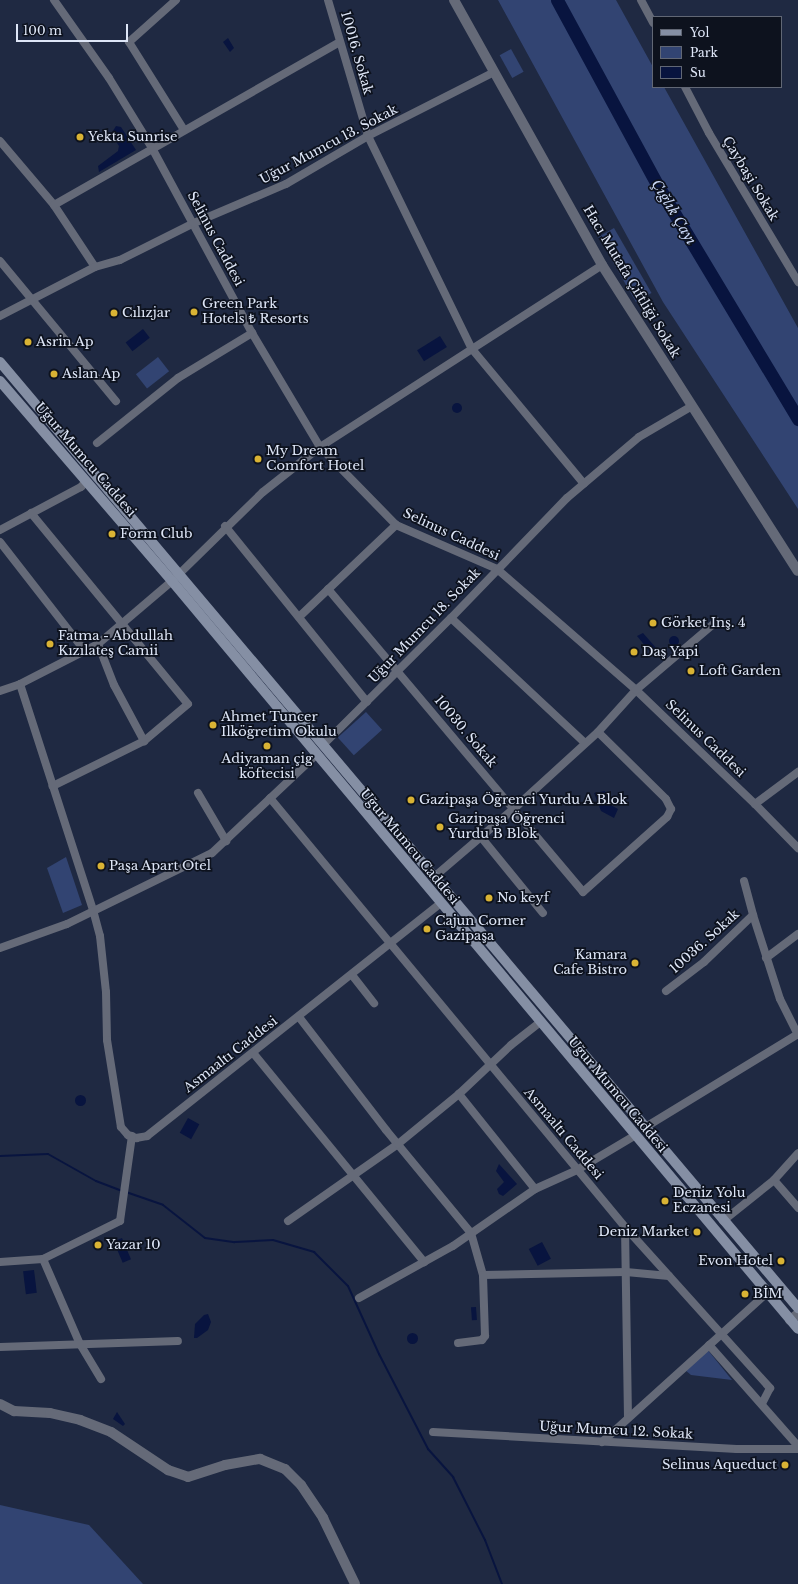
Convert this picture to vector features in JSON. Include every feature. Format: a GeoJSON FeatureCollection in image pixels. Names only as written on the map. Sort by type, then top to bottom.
{"type":"FeatureCollection","features":[{"type":"Feature","properties":{"kind":"main road","name":"Uğur Mumcu Caddesi"},"geometry":{"type":"LineString","coordinates":[[0,362],[324,744],[644,1128],[798,1308]]}},
{"type":"Feature","properties":{"kind":"main road","name":"Uğur Mumcu Caddesi"},"geometry":{"type":"LineString","coordinates":[[0,381],[172,581],[440,904],[767,1293],[794,1317],[798,1329]]}},
{"type":"Feature","properties":{"kind":"main road"},"geometry":{"type":"LineString","coordinates":[[634,1136],[644,1128]]}},
{"type":"Feature","properties":{"kind":"street","name":"Selinus Caddesi"},"geometry":{"type":"LineString","coordinates":[[54,0],[109,78],[152,148],[252,333],[320,447],[396,524],[497,569],[636,690],[755,804],[798,848]]}},
{"type":"Feature","properties":{"kind":"street"},"geometry":{"type":"LineString","coordinates":[[176,0],[129,42],[184,130]]}},
{"type":"Feature","properties":{"kind":"street","name":"10016. Sokak"},"geometry":{"type":"LineString","coordinates":[[328,0],[368,136],[472,349],[584,484]]}},
{"type":"Feature","properties":{"kind":"street","name":"Hacı Mutafa Çiftliği Sokak"},"geometry":{"type":"LineString","coordinates":[[454,0],[602,265],[798,571]]}},
{"type":"Feature","properties":{"kind":"street"},"geometry":{"type":"LineString","coordinates":[[641,0],[652,21]]}},
{"type":"Feature","properties":{"kind":"street"},"geometry":{"type":"LineString","coordinates":[[54,205],[340,42]]}},
{"type":"Feature","properties":{"kind":"street","name":"Uğur Mumcu 13. Sokak"},"geometry":{"type":"LineString","coordinates":[[0,316],[95,267],[120,260],[194,224],[286,184],[368,136],[494,72]]}},
{"type":"Feature","properties":{"kind":"street","name":"Çaybaşi Sokak"},"geometry":{"type":"LineString","coordinates":[[686,88],[709,133],[798,282]]}},
{"type":"Feature","properties":{"kind":"street"},"geometry":{"type":"LineString","coordinates":[[0,142],[54,205],[95,267]]}},
{"type":"Feature","properties":{"kind":"street"},"geometry":{"type":"LineString","coordinates":[[0,261],[116,401]]}},
{"type":"Feature","properties":{"kind":"street"},"geometry":{"type":"LineString","coordinates":[[0,691],[20,684],[98,644],[172,581],[225,526],[320,447],[602,265]]}},
{"type":"Feature","properties":{"kind":"street"},"geometry":{"type":"LineString","coordinates":[[97,443],[178,378],[252,333]]}},
{"type":"Feature","properties":{"kind":"street","name":"Uğur Mumcu 18. Sokak"},"geometry":{"type":"LineString","coordinates":[[324,744],[451,618],[497,569],[584,484],[639,438],[692,406]]}},
{"type":"Feature","properties":{"kind":"street"},"geometry":{"type":"LineString","coordinates":[[0,530],[81,487],[86,481]]}},
{"type":"Feature","properties":{"kind":"street"},"geometry":{"type":"LineString","coordinates":[[31,513],[121,625],[188,704],[144,742],[53,786]]}},
{"type":"Feature","properties":{"kind":"street"},"geometry":{"type":"LineString","coordinates":[[299,617],[396,524]]}},
{"type":"Feature","properties":{"kind":"street"},"geometry":{"type":"LineString","coordinates":[[225,526],[367,702]]}},
{"type":"Feature","properties":{"kind":"street"},"geometry":{"type":"LineString","coordinates":[[0,542],[85,651]]}},
{"type":"Feature","properties":{"kind":"street","name":"10030. Sokak"},"geometry":{"type":"LineString","coordinates":[[328,589],[514,808],[582,892],[667,817],[671,809],[669,802],[598,732]]}},
{"type":"Feature","properties":{"kind":"street"},"geometry":{"type":"LineString","coordinates":[[451,618],[585,743]]}},
{"type":"Feature","properties":{"kind":"street"},"geometry":{"type":"LineString","coordinates":[[434,877],[514,808],[598,732],[636,690],[716,621]]}},
{"type":"Feature","properties":{"kind":"street"},"geometry":{"type":"LineString","coordinates":[[98,644],[114,685],[144,742]]}},
{"type":"Feature","properties":{"kind":"street"},"geometry":{"type":"LineString","coordinates":[[0,1262],[43,1259],[120,1221],[132,1136],[121,1127],[107,1040],[100,936],[20,684]]}},
{"type":"Feature","properties":{"kind":"street"},"geometry":{"type":"LineString","coordinates":[[0,948],[67,924],[212,852],[226,841],[316,755]]}},
{"type":"Feature","properties":{"kind":"street"},"geometry":{"type":"LineString","coordinates":[[755,804],[798,772]]}},
{"type":"Feature","properties":{"kind":"street"},"geometry":{"type":"LineString","coordinates":[[198,793],[226,841]]}},
{"type":"Feature","properties":{"kind":"street","name":"Asmaaltı Caddesi"},"geometry":{"type":"LineString","coordinates":[[270,798],[624,1227],[770,1388],[762,1404]]}},
{"type":"Feature","properties":{"kind":"street"},"geometry":{"type":"LineString","coordinates":[[481,837],[543,913]]}},
{"type":"Feature","properties":{"kind":"street"},"geometry":{"type":"LineString","coordinates":[[744,881],[753,915]]}},
{"type":"Feature","properties":{"kind":"street","name":"Asmaaltı Caddesi"},"geometry":{"type":"LineString","coordinates":[[132,1136],[147,1136],[254,1054],[440,904]]}},
{"type":"Feature","properties":{"kind":"street","name":"10036. Sokak"},"geometry":{"type":"LineString","coordinates":[[666,991],[704,962],[753,915],[780,999],[798,1035]]}},
{"type":"Feature","properties":{"kind":"street"},"geometry":{"type":"LineString","coordinates":[[766,958],[798,934]]}},
{"type":"Feature","properties":{"kind":"street"},"geometry":{"type":"LineString","coordinates":[[352,975],[374,1003]]}},
{"type":"Feature","properties":{"kind":"street"},"geometry":{"type":"LineString","coordinates":[[299,1017],[398,1144],[471,1233],[483,1275],[485,1336],[482,1340],[458,1343]]}},
{"type":"Feature","properties":{"kind":"street"},"geometry":{"type":"LineString","coordinates":[[288,1221],[353,1174],[398,1144],[459,1094],[491,1066],[511,1045],[540,1022]]}},
{"type":"Feature","properties":{"kind":"street"},"geometry":{"type":"LineString","coordinates":[[644,1128],[798,1035]]}},
{"type":"Feature","properties":{"kind":"street"},"geometry":{"type":"LineString","coordinates":[[254,1054],[424,1262]]}},
{"type":"Feature","properties":{"kind":"street"},"geometry":{"type":"LineString","coordinates":[[459,1094],[535,1189]]}},
{"type":"Feature","properties":{"kind":"street"},"geometry":{"type":"LineString","coordinates":[[359,1298],[424,1262],[471,1233],[535,1189],[577,1170],[634,1136]]}},
{"type":"Feature","properties":{"kind":"street"},"geometry":{"type":"LineString","coordinates":[[723,1221],[774,1180],[798,1153]]}},
{"type":"Feature","properties":{"kind":"street"},"geometry":{"type":"LineString","coordinates":[[774,1180],[798,1208]]}},
{"type":"Feature","properties":{"kind":"street"},"geometry":{"type":"LineString","coordinates":[[624,1227],[628,1417]]}},
{"type":"Feature","properties":{"kind":"street"},"geometry":{"type":"LineString","coordinates":[[43,1259],[80,1344],[101,1379]]}},
{"type":"Feature","properties":{"kind":"street"},"geometry":{"type":"LineString","coordinates":[[483,1275],[626,1272],[669,1276]]}},
{"type":"Feature","properties":{"kind":"street"},"geometry":{"type":"LineString","coordinates":[[602,1442],[767,1293]]}},
{"type":"Feature","properties":{"kind":"street"},"geometry":{"type":"LineString","coordinates":[[0,1347],[178,1341]]}},
{"type":"Feature","properties":{"kind":"street"},"geometry":{"type":"LineString","coordinates":[[709,1345],[798,1446]]}},
{"type":"Feature","properties":{"kind":"street"},"geometry":{"type":"LineString","coordinates":[[0,1404],[14,1411],[50,1413],[80,1420],[111,1432],[168,1470],[188,1477],[225,1465],[260,1459],[285,1469],[301,1485],[323,1518],[355,1584]]}},
{"type":"Feature","properties":{"kind":"street","name":"Uğur Mumcu 12. Sokak"},"geometry":{"type":"LineString","coordinates":[[433,1432],[737,1449],[798,1449]]}},
{"type":"Feature","properties":{"kind":"green space"},"geometry":{"type":"Polygon","coordinates":[[[498,0],[616,0],[652,65],[652,88],[665,88],[798,328],[798,509],[663,302],[498,0]]]}},
{"type":"Feature","properties":{"kind":"green space"},"geometry":{"type":"Polygon","coordinates":[[[511,49],[524,72],[512,78],[500,55],[511,49]]]}},
{"type":"Feature","properties":{"kind":"green space"},"geometry":{"type":"Polygon","coordinates":[[[614,228],[652,293],[636,302],[598,237],[614,228]]]}},
{"type":"Feature","properties":{"kind":"green space"},"geometry":{"type":"Polygon","coordinates":[[[158,357],[169,371],[147,388],[136,374],[158,357]]]}},
{"type":"Feature","properties":{"kind":"green space"},"geometry":{"type":"Polygon","coordinates":[[[366,712],[382,730],[354,755],[338,737],[366,712]]]}},
{"type":"Feature","properties":{"kind":"green space"},"geometry":{"type":"Polygon","coordinates":[[[66,857],[82,905],[63,913],[47,868],[66,857]]]}},
{"type":"Feature","properties":{"kind":"green space"},"geometry":{"type":"Polygon","coordinates":[[[707,1349],[732,1380],[691,1375],[685,1370],[707,1349]]]}},
{"type":"Feature","properties":{"kind":"green space"},"geometry":{"type":"Polygon","coordinates":[[[0,1505],[89,1525],[143,1584],[0,1584],[0,1505]]]}},
{"type":"Feature","properties":{"kind":"water"},"geometry":{"type":"Polygon","coordinates":[[[228,38],[234,48],[230,52],[223,42],[228,38]]]}},
{"type":"Feature","properties":{"kind":"water"},"geometry":{"type":"Polygon","coordinates":[[[116,126],[121,127],[136,150],[99,172],[98,166],[118,151],[119,146],[111,134],[116,126]]]}},
{"type":"Feature","properties":{"kind":"water"},"geometry":{"type":"Polygon","coordinates":[[[143,329],[150,338],[132,351],[126,343],[143,329]]]}},
{"type":"Feature","properties":{"kind":"water"},"geometry":{"type":"Polygon","coordinates":[[[440,336],[447,347],[424,361],[417,350],[440,336]]]}},
{"type":"Feature","properties":{"kind":"water"},"geometry":{"type":"Polygon","coordinates":[[[457,403],[462,408],[457,413],[452,408],[457,403]]]}},
{"type":"Feature","properties":{"kind":"water"},"geometry":{"type":"Polygon","coordinates":[[[643,633],[657,649],[652,654],[637,636],[643,633]]]}},
{"type":"Feature","properties":{"kind":"water"},"geometry":{"type":"Polygon","coordinates":[[[674,636],[679,641],[674,646],[669,641],[674,636]]]}},
{"type":"Feature","properties":{"kind":"water"},"geometry":{"type":"Polygon","coordinates":[[[605,791],[609,804],[618,809],[614,818],[601,811],[594,793],[605,791]]]}},
{"type":"Feature","properties":{"kind":"water"},"geometry":{"type":"Polygon","coordinates":[[[80,1094],[84,1096],[86,1100],[84,1104],[80,1106],[76,1104],[74,1100],[76,1096],[80,1094]]]}},
{"type":"Feature","properties":{"kind":"water"},"geometry":{"type":"Polygon","coordinates":[[[188,1118],[199,1124],[191,1139],[180,1133],[188,1118]]]}},
{"type":"Feature","properties":{"kind":"water"},"geometry":{"type":"Polygon","coordinates":[[[499,1164],[517,1184],[503,1196],[499,1194],[497,1189],[504,1182],[496,1171],[499,1164]]]}},
{"type":"Feature","properties":{"kind":"water"},"geometry":{"type":"Polygon","coordinates":[[[122,1238],[131,1259],[123,1263],[114,1242],[122,1238]]]}},
{"type":"Feature","properties":{"kind":"water"},"geometry":{"type":"Polygon","coordinates":[[[542,1242],[551,1259],[538,1266],[529,1249],[542,1242]]]}},
{"type":"Feature","properties":{"kind":"water"},"geometry":{"type":"Polygon","coordinates":[[[34,1270],[37,1293],[26,1294],[23,1271],[34,1270]]]}},
{"type":"Feature","properties":{"kind":"water"},"geometry":{"type":"Polygon","coordinates":[[[471,1307],[476,1307],[477,1320],[472,1320],[471,1307]]]}},
{"type":"Feature","properties":{"kind":"water"},"geometry":{"type":"Polygon","coordinates":[[[208,1314],[211,1322],[208,1330],[197,1338],[194,1338],[195,1324],[204,1315],[208,1314]]]}},
{"type":"Feature","properties":{"kind":"water"},"geometry":{"type":"Polygon","coordinates":[[[412,1332],[416,1334],[418,1338],[416,1342],[412,1344],[408,1342],[406,1338],[408,1334],[412,1332]]]}},
{"type":"Feature","properties":{"kind":"water"},"geometry":{"type":"Polygon","coordinates":[[[117,1412],[125,1424],[123,1426],[113,1419],[117,1412]]]}},
{"type":"Feature","properties":{"kind":"waterway","name":"Çığlık Çayı"},"geometry":{"type":"LineString","coordinates":[[557,0],[658,186],[798,419]]}},
{"type":"Feature","properties":{"kind":"waterway"},"geometry":{"type":"LineString","coordinates":[[0,1156],[48,1154],[96,1181],[122,1191]]}},
{"type":"Feature","properties":{"kind":"waterway"},"geometry":{"type":"LineString","coordinates":[[126,1192],[163,1205],[205,1238],[235,1242],[273,1240],[314,1252],[348,1286],[379,1354],[428,1449],[453,1477],[485,1540],[502,1584]]}},
{"type":"Feature","properties":{"kind":"place","name":"Yekta Sunrise"},"geometry":{"type":"Point","coordinates":[80,137]}},
{"type":"Feature","properties":{"kind":"place","name":"Green Park Hotels ₺ Resorts"},"geometry":{"type":"Point","coordinates":[194,312]}},
{"type":"Feature","properties":{"kind":"place","name":"Cılızjar"},"geometry":{"type":"Point","coordinates":[114,313]}},
{"type":"Feature","properties":{"kind":"place","name":"Asrin Ap"},"geometry":{"type":"Point","coordinates":[28,342]}},
{"type":"Feature","properties":{"kind":"place","name":"Aslan Ap"},"geometry":{"type":"Point","coordinates":[54,374]}},
{"type":"Feature","properties":{"kind":"place","name":"My Dream Comfort Hotel"},"geometry":{"type":"Point","coordinates":[258,459]}},
{"type":"Feature","properties":{"kind":"place","name":"Form Club"},"geometry":{"type":"Point","coordinates":[112,534]}},
{"type":"Feature","properties":{"kind":"place","name":"Görket Inş. 4"},"geometry":{"type":"Point","coordinates":[653,623]}},
{"type":"Feature","properties":{"kind":"place","name":"Fatma - Abdullah Kızılateş Camii"},"geometry":{"type":"Point","coordinates":[50,644]}},
{"type":"Feature","properties":{"kind":"place","name":"Daş Yapi"},"geometry":{"type":"Point","coordinates":[634,652]}},
{"type":"Feature","properties":{"kind":"place","name":"Loft Garden"},"geometry":{"type":"Point","coordinates":[691,671]}},
{"type":"Feature","properties":{"kind":"place","name":"Ahmet Tuncer Ilköğretim Okulu"},"geometry":{"type":"Point","coordinates":[213,725]}},
{"type":"Feature","properties":{"kind":"place","name":"Adiyaman çig köftecisi"},"geometry":{"type":"Point","coordinates":[267,746]}},
{"type":"Feature","properties":{"kind":"place","name":"Gazipaşa Öğrenci Yurdu A Blok"},"geometry":{"type":"Point","coordinates":[411,800]}},
{"type":"Feature","properties":{"kind":"place","name":"Gazipaşa Öğrenci Yurdu B Blok"},"geometry":{"type":"Point","coordinates":[440,827]}},
{"type":"Feature","properties":{"kind":"place","name":"Paşa Apart Otel"},"geometry":{"type":"Point","coordinates":[101,866]}},
{"type":"Feature","properties":{"kind":"place","name":"No keyf"},"geometry":{"type":"Point","coordinates":[489,898]}},
{"type":"Feature","properties":{"kind":"place","name":"Cajun Corner Gazipaşa"},"geometry":{"type":"Point","coordinates":[427,929]}},
{"type":"Feature","properties":{"kind":"place","name":"Kamara Cafe Bistro"},"geometry":{"type":"Point","coordinates":[635,963]}},
{"type":"Feature","properties":{"kind":"place","name":"Deniz Yolu Eczanesi"},"geometry":{"type":"Point","coordinates":[665,1201]}},
{"type":"Feature","properties":{"kind":"place","name":"Deniz Market"},"geometry":{"type":"Point","coordinates":[697,1232]}},
{"type":"Feature","properties":{"kind":"place","name":"Yazar 10"},"geometry":{"type":"Point","coordinates":[98,1245]}},
{"type":"Feature","properties":{"kind":"place","name":"Evon Hotel"},"geometry":{"type":"Point","coordinates":[781,1261]}},
{"type":"Feature","properties":{"kind":"place","name":"BİM"},"geometry":{"type":"Point","coordinates":[745,1294]}},
{"type":"Feature","properties":{"kind":"place","name":"Selinus Aqueduct"},"geometry":{"type":"Point","coordinates":[785,1465]}}]}
